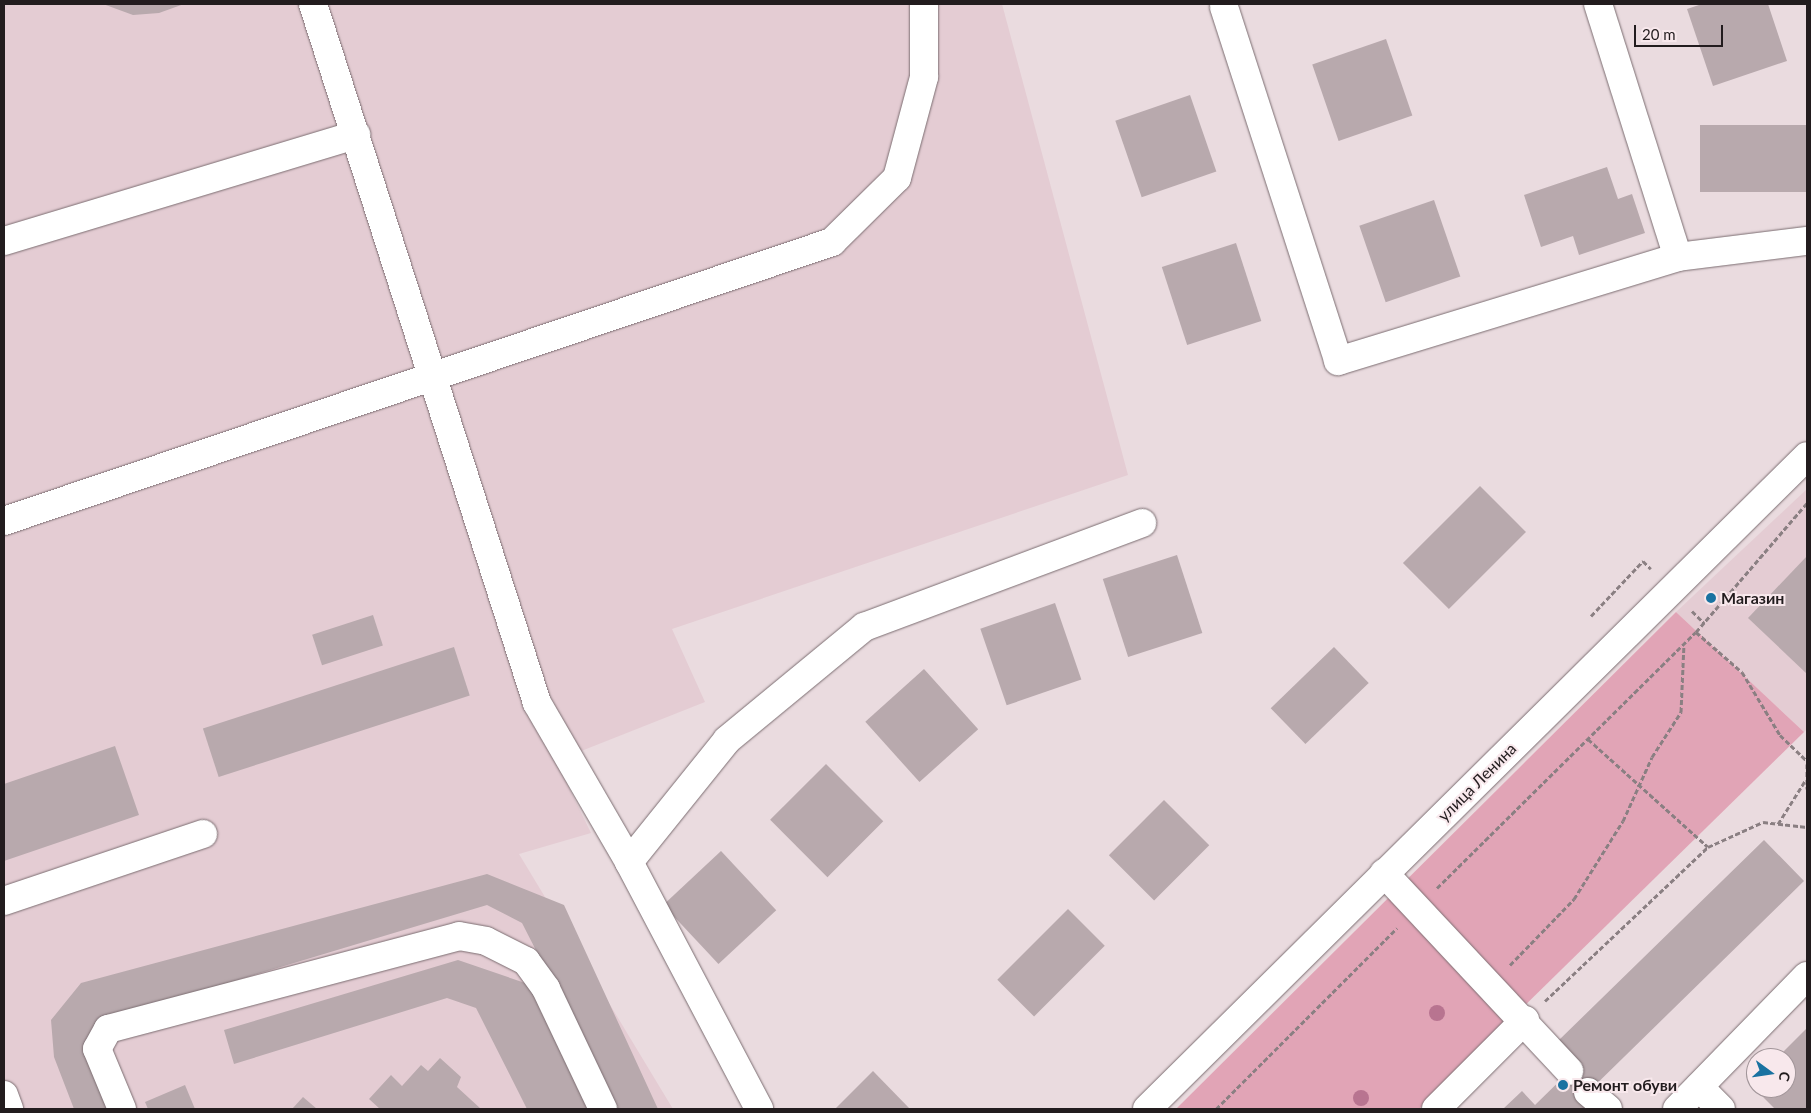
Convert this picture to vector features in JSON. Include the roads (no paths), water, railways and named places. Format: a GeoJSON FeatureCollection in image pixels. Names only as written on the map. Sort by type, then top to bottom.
{"type":"FeatureCollection","features":[{"type":"Feature","properties":{"kind":"street"},"geometry":{"type":"LineString","coordinates":[[313,4],[434,374],[537,703],[630,862],[759,1109]]}},
{"type":"Feature","properties":{"kind":"street"},"geometry":{"type":"LineString","coordinates":[[4,521],[434,374],[832,242],[896,178],[924,77],[924,4]]}},
{"type":"Feature","properties":{"kind":"street"},"geometry":{"type":"LineString","coordinates":[[1598,4],[1678,256]]}},
{"type":"Feature","properties":{"kind":"street"},"geometry":{"type":"LineString","coordinates":[[1224,6],[1338,361],[1678,256],[1807,241]]}},
{"type":"Feature","properties":{"kind":"street"},"geometry":{"type":"LineString","coordinates":[[4,241],[356,135]]}},
{"type":"Feature","properties":{"kind":"street","name":"улица Ленина"},"geometry":{"type":"LineString","coordinates":[[1147,1109],[1807,456]]}},
{"type":"Feature","properties":{"kind":"street"},"geometry":{"type":"LineString","coordinates":[[630,862],[727,740],[864,626],[1142,523]]}},
{"type":"Feature","properties":{"kind":"street"},"geometry":{"type":"LineString","coordinates":[[4,901],[203,834]]}},
{"type":"Feature","properties":{"kind":"street"},"geometry":{"type":"LineString","coordinates":[[1384,873],[1525,1020],[1570,1071]]}},
{"type":"Feature","properties":{"kind":"street"},"geometry":{"type":"LineString","coordinates":[[122,1109],[97,1049],[108,1029],[459,936],[486,941],[526,961],[546,989],[602,1109]]}},
{"type":"Feature","properties":{"kind":"street"},"geometry":{"type":"LineString","coordinates":[[1677,1109],[1807,976]]}},
{"type":"Feature","properties":{"kind":"street"},"geometry":{"type":"LineString","coordinates":[[1436,1109],[1525,1020]]}},
{"type":"Feature","properties":{"kind":"street"},"geometry":{"type":"LineString","coordinates":[[1699,1087],[1720,1109]]}},
{"type":"Feature","properties":{"kind":"street"},"geometry":{"type":"LineString","coordinates":[[4,1095],[10,1109]]}},
{"type":"Feature","properties":{"kind":"place","name":"Магазин"},"geometry":{"type":"Point","coordinates":[1711,598]}},
{"type":"Feature","properties":{"kind":"place","name":"Ремонт обуви"},"geometry":{"type":"Point","coordinates":[1563,1085]}}]}
